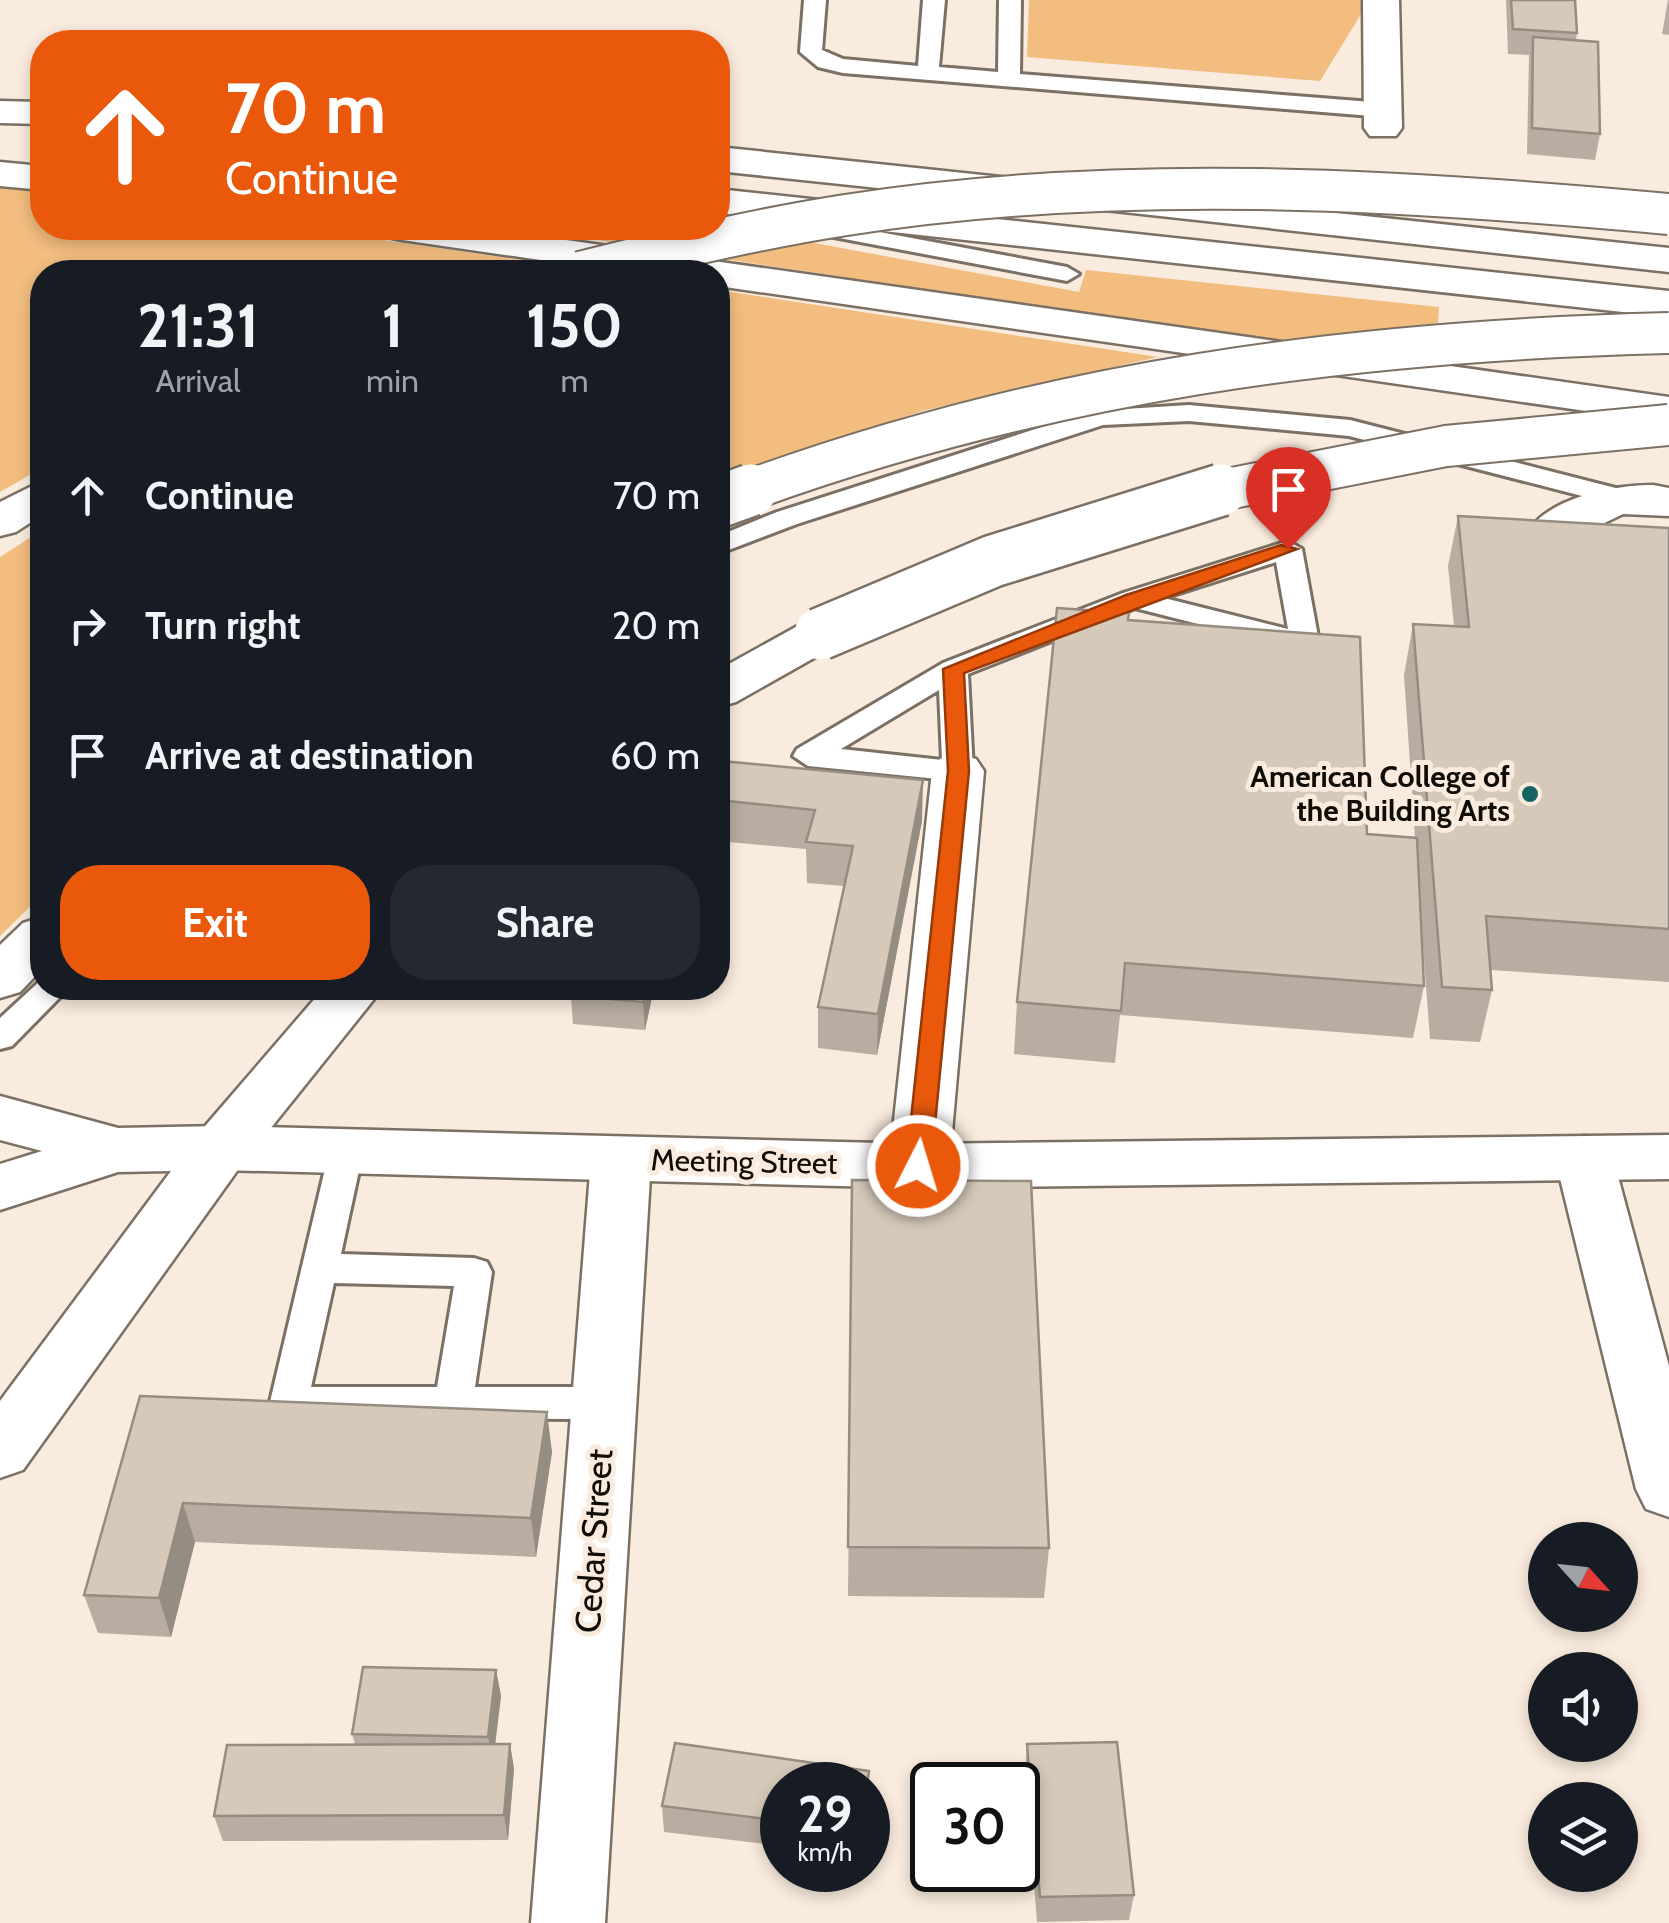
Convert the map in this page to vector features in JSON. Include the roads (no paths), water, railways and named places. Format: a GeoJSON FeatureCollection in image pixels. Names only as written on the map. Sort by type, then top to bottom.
{"type":"FeatureCollection","features":[{"type":"Feature","properties":{"kind":"main road"},"geometry":{"type":"LineString","coordinates":[[1381,0],[1384,119]]}},
{"type":"Feature","properties":{"kind":"main road"},"geometry":{"type":"LineString","coordinates":[[0,112],[30,113]]}},
{"type":"Feature","properties":{"kind":"main road"},"geometry":{"type":"LineString","coordinates":[[0,156],[30,157]]}},
{"type":"Feature","properties":{"kind":"main road"},"geometry":{"type":"LineString","coordinates":[[730,160],[1669,260]]}},
{"type":"Feature","properties":{"kind":"main road"},"geometry":{"type":"LineString","coordinates":[[0,174],[30,177]]}},
{"type":"Feature","properties":{"kind":"main road"},"geometry":{"type":"LineString","coordinates":[[730,240],[817,221],[944,204],[1088,191],[1218,186],[1510,198],[1669,214]]}},
{"type":"Feature","properties":{"kind":"main road"},"geometry":{"type":"LineString","coordinates":[[730,202],[1669,304]]}},
{"type":"Feature","properties":{"kind":"main road"},"geometry":{"type":"LineString","coordinates":[[484,240],[622,260]]}},
{"type":"Feature","properties":{"kind":"main road"},"geometry":{"type":"LineString","coordinates":[[636,260],[729,240]]}},
{"type":"Feature","properties":{"kind":"main road"},"geometry":{"type":"LineString","coordinates":[[730,276],[1669,410]]}},
{"type":"Feature","properties":{"kind":"main road"},"geometry":{"type":"LineString","coordinates":[[730,498],[861,449],[958,420],[1214,366],[1426,340],[1669,333]]}},
{"type":"Feature","properties":{"kind":"main road"},"geometry":{"type":"LineString","coordinates":[[730,684],[820,634],[914,589],[1087,525],[1276,474],[1463,442],[1669,425]]}},
{"type":"Feature","properties":{"kind":"main road"},"geometry":{"type":"LineString","coordinates":[[1551,532],[1592,507],[1647,500]]}},
{"type":"Feature","properties":{"kind":"main road"},"geometry":{"type":"LineString","coordinates":[[0,522],[30,503]]}},
{"type":"Feature","properties":{"kind":"main road"},"geometry":{"type":"LineString","coordinates":[[918,1166],[958,771]]}},
{"type":"Feature","properties":{"kind":"main road"},"geometry":{"type":"LineString","coordinates":[[0,978],[30,948]]}},
{"type":"Feature","properties":{"kind":"main road"},"geometry":{"type":"LineString","coordinates":[[0,1451],[221,1148],[345,1000]]}},
{"type":"Feature","properties":{"kind":"main road","name":"Meeting Street"},"geometry":{"type":"LineString","coordinates":[[0,1118],[118,1150],[221,1148],[918,1166],[1669,1158]]}},
{"type":"Feature","properties":{"kind":"main road","name":"Meeting Street"},"geometry":{"type":"LineString","coordinates":[[0,1188],[118,1150]]}},
{"type":"Feature","properties":{"kind":"main road"},"geometry":{"type":"LineString","coordinates":[[1584,1158],[1669,1489]]}},
{"type":"Feature","properties":{"kind":"main road","name":"Cedar Street"},"geometry":{"type":"LineString","coordinates":[[568,1923],[622,1160]]}},
{"type":"Feature","properties":{"kind":"lane"},"geometry":{"type":"LineString","coordinates":[[815,0],[812,52],[826,62],[1384,119]]}},
{"type":"Feature","properties":{"kind":"lane"},"geometry":{"type":"LineString","coordinates":[[928,72],[934,0]]}},
{"type":"Feature","properties":{"kind":"lane"},"geometry":{"type":"LineString","coordinates":[[1009,79],[1010,0]]}},
{"type":"Feature","properties":{"kind":"lane"},"geometry":{"type":"LineString","coordinates":[[730,211],[1068,274]]}},
{"type":"Feature","properties":{"kind":"lane"},"geometry":{"type":"LineString","coordinates":[[730,541],[805,512],[1101,416],[1189,414],[1350,428],[1647,500]]}},
{"type":"Feature","properties":{"kind":"lane"},"geometry":{"type":"LineString","coordinates":[[953,669],[958,771],[808,756],[953,669],[1133,600],[1288,549],[1306,642],[1133,600]]}},
{"type":"Feature","properties":{"kind":"lane"},"geometry":{"type":"LineString","coordinates":[[0,1037],[40,1000]]}},
{"type":"Feature","properties":{"kind":"lane"},"geometry":{"type":"LineString","coordinates":[[346,1152],[289,1402],[604,1403]]}},
{"type":"Feature","properties":{"kind":"lane"},"geometry":{"type":"LineString","coordinates":[[318,1268],[474,1272],[454,1401]]}},
{"type":"Feature","properties":{"kind":"place","name":"American College of the Building Arts"},"geometry":{"type":"Point","coordinates":[1530,794]}}]}
